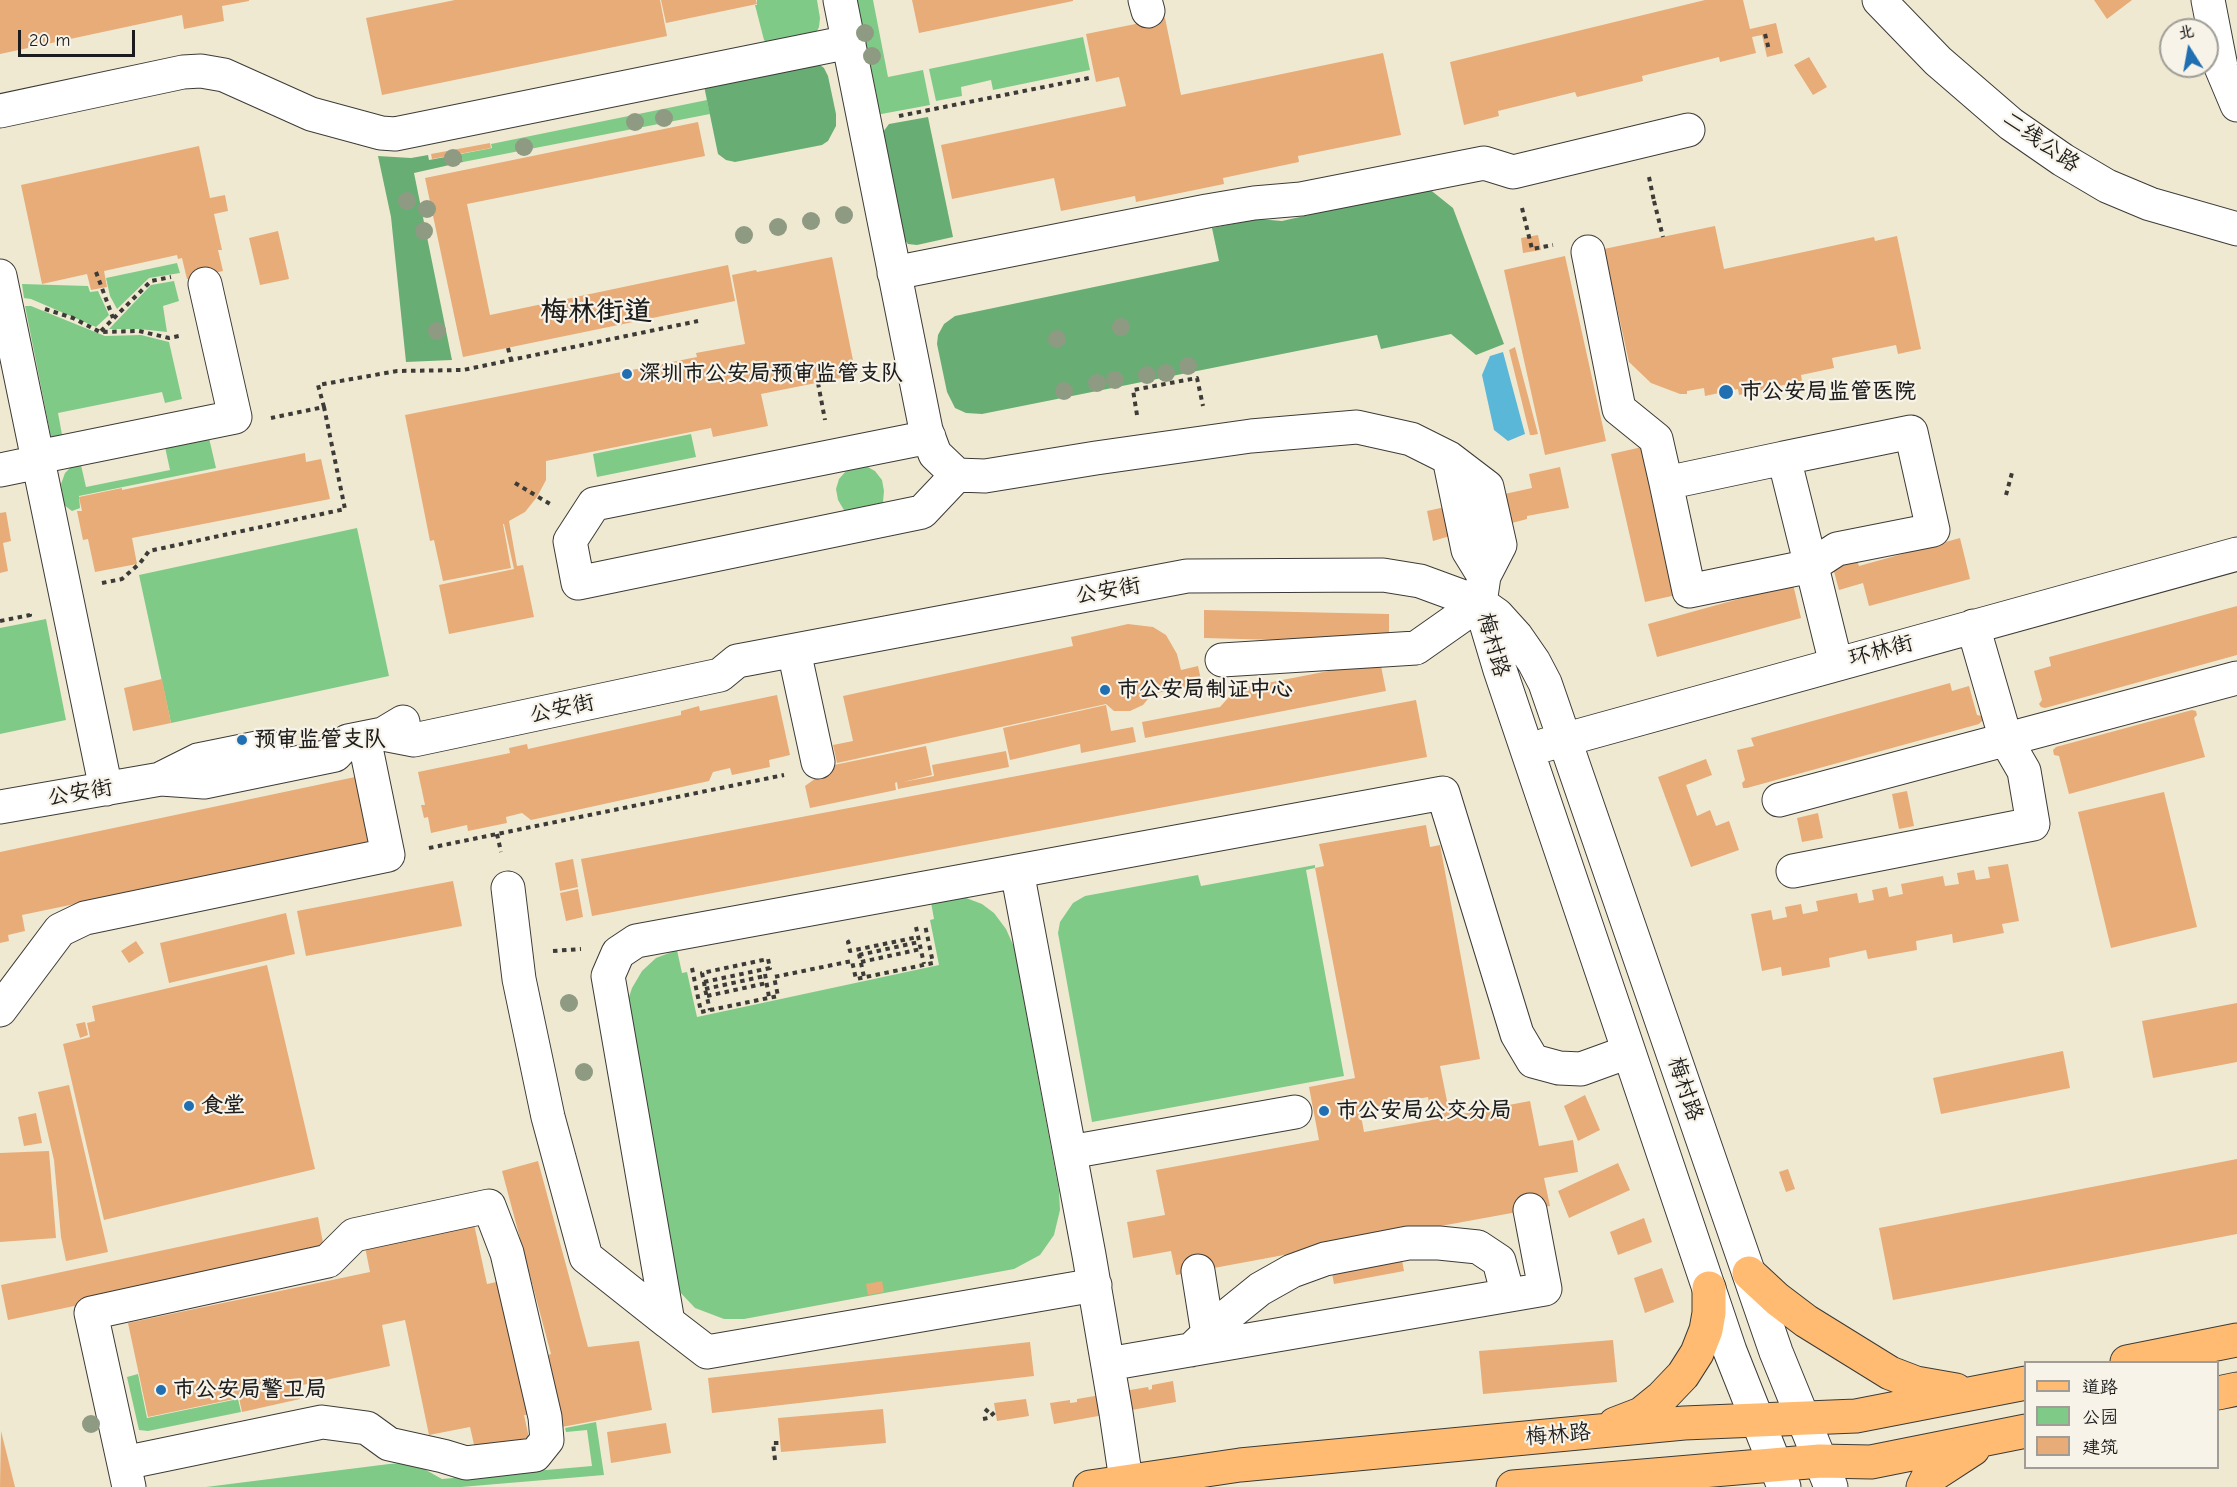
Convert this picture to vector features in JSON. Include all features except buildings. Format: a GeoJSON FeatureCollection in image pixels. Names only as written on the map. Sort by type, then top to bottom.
{"type":"FeatureCollection","features":[{"type":"Feature","properties":{"kind":"main road"},"geometry":{"type":"LineString","coordinates":[[1749,1272],[1776,1299],[1806,1321],[1890,1373],[1916,1383],[1982,1392]]}},
{"type":"Feature","properties":{"kind":"main road"},"geometry":{"type":"LineString","coordinates":[[1585,1432],[1613,1425],[1641,1414],[1662,1397],[1683,1375],[1697,1353],[1706,1330],[1709,1288]]}},
{"type":"Feature","properties":{"kind":"main road"},"geometry":{"type":"LineString","coordinates":[[2132,1361],[2237,1340]]}},
{"type":"Feature","properties":{"kind":"main road","name":"梅林路"},"geometry":{"type":"LineString","coordinates":[[1090,1487],[1126,1484],[1240,1465],[1683,1423],[1833,1419],[1872,1414],[2024,1383]]}},
{"type":"Feature","properties":{"kind":"main road"},"geometry":{"type":"LineString","coordinates":[[2219,1393],[2237,1389]]}},
{"type":"Feature","properties":{"kind":"main road"},"geometry":{"type":"LineString","coordinates":[[1513,1487],[1826,1474],[2024,1431]]}},
{"type":"Feature","properties":{"kind":"main road"},"geometry":{"type":"LineString","coordinates":[[1923,1487],[1928,1479],[1988,1439]]}},
{"type":"Feature","properties":{"kind":"street"},"geometry":{"type":"LineString","coordinates":[[840,0],[928,436],[935,454],[957,475],[985,476],[1251,436],[1357,427],[1411,439],[1449,458],[1487,487],[1500,545],[1482,590],[1416,648],[1222,660]]}},
{"type":"Feature","properties":{"kind":"street","name":"二线公路"},"geometry":{"type":"LineString","coordinates":[[1879,0],[1938,61],[2011,124],[2063,160],[2107,186],[2150,204],[2237,229]]}},
{"type":"Feature","properties":{"kind":"street"},"geometry":{"type":"LineString","coordinates":[[2208,0],[2220,67],[2237,105]]}},
{"type":"Feature","properties":{"kind":"street"},"geometry":{"type":"LineString","coordinates":[[0,111],[183,72],[201,71],[224,75],[311,114],[381,133],[395,134],[849,42]]}},
{"type":"Feature","properties":{"kind":"street"},"geometry":{"type":"LineString","coordinates":[[894,273],[1254,203],[1301,199],[1484,163],[1513,172],[1688,130]]}},
{"type":"Feature","properties":{"kind":"street"},"geometry":{"type":"LineString","coordinates":[[1576,247],[1619,409],[1656,438],[1689,591],[1811,566],[1837,549],[1933,530],[1911,432],[1666,483]]}},
{"type":"Feature","properties":{"kind":"street"},"geometry":{"type":"LineString","coordinates":[[0,276],[4,311],[66,590],[106,789]]}},
{"type":"Feature","properties":{"kind":"street"},"geometry":{"type":"LineString","coordinates":[[0,470],[234,417],[206,288]]}},
{"type":"Feature","properties":{"kind":"street"},"geometry":{"type":"LineString","coordinates":[[928,436],[594,504],[570,541],[578,583],[922,512],[957,475]]}},
{"type":"Feature","properties":{"kind":"street"},"geometry":{"type":"LineString","coordinates":[[1784,458],[1836,664]]}},
{"type":"Feature","properties":{"kind":"street","name":"环林街"},"geometry":{"type":"LineString","coordinates":[[1526,750],[2237,554]]}},
{"type":"Feature","properties":{"kind":"street","name":"公安街"},"geometry":{"type":"LineString","coordinates":[[0,807],[161,779],[204,782],[335,755],[365,738],[414,740],[720,675],[737,662],[1188,576],[1383,575],[1482,590]]}},
{"type":"Feature","properties":{"kind":"street","name":"梅村路"},"geometry":{"type":"LineString","coordinates":[[1482,590],[1497,615],[1516,636],[1534,662],[1545,683],[1776,1352],[1826,1474]]}},
{"type":"Feature","properties":{"kind":"street","name":"梅村路"},"geometry":{"type":"LineString","coordinates":[[1482,590],[1526,750],[1730,1351],[1780,1476]]}},
{"type":"Feature","properties":{"kind":"street"},"geometry":{"type":"LineString","coordinates":[[1793,871],[2033,824],[2024,771],[2006,740],[1973,626]]}},
{"type":"Feature","properties":{"kind":"street"},"geometry":{"type":"LineString","coordinates":[[794,651],[805,768]]}},
{"type":"Feature","properties":{"kind":"street"},"geometry":{"type":"LineString","coordinates":[[1779,800],[2237,678]]}},
{"type":"Feature","properties":{"kind":"street"},"geometry":{"type":"LineString","coordinates":[[0,1010],[60,930],[85,918],[388,855],[365,738]]}},
{"type":"Feature","properties":{"kind":"street"},"geometry":{"type":"LineString","coordinates":[[668,1322],[608,976],[618,953],[636,940],[1443,793],[1517,1034],[1533,1061],[1559,1068],[1581,1069],[1628,1052]]}},
{"type":"Feature","properties":{"kind":"street"},"geometry":{"type":"LineString","coordinates":[[1017,871],[1095,1286],[1126,1484]]}},
{"type":"Feature","properties":{"kind":"street"},"geometry":{"type":"LineString","coordinates":[[508,888],[519,979],[549,1117],[586,1257],[707,1352],[1095,1286]]}},
{"type":"Feature","properties":{"kind":"street"},"geometry":{"type":"LineString","coordinates":[[1070,1152],[1295,1112]]}},
{"type":"Feature","properties":{"kind":"street"},"geometry":{"type":"LineString","coordinates":[[489,1206],[507,1253],[545,1418],[547,1440],[535,1455],[465,1463],[389,1444],[367,1428],[322,1422],[127,1475],[92,1313],[328,1261],[354,1235],[489,1206]]}},
{"type":"Feature","properties":{"kind":"street"},"geometry":{"type":"LineString","coordinates":[[1108,1364],[1200,1342],[1545,1289],[1530,1209]]}},
{"type":"Feature","properties":{"kind":"street"},"geometry":{"type":"LineString","coordinates":[[1200,1342],[1223,1319],[1260,1289],[1292,1271],[1325,1259],[1408,1243],[1478,1247],[1499,1261],[1508,1295]]}},
{"type":"Feature","properties":{"kind":"street"},"geometry":{"type":"LineString","coordinates":[[1198,1271],[1200,1342]]}},
{"type":"Feature","properties":{"kind":"path"},"geometry":{"type":"LineString","coordinates":[[1765,34],[1769,50]]}},
{"type":"Feature","properties":{"kind":"path"},"geometry":{"type":"LineString","coordinates":[[865,123],[1089,78]]}},
{"type":"Feature","properties":{"kind":"path"},"geometry":{"type":"LineString","coordinates":[[1654,201],[1663,237]]}},
{"type":"Feature","properties":{"kind":"path"},"geometry":{"type":"LineString","coordinates":[[1522,210],[1532,249],[1576,247]]}},
{"type":"Feature","properties":{"kind":"path"},"geometry":{"type":"LineString","coordinates":[[96,272],[114,318]]}},
{"type":"Feature","properties":{"kind":"path"},"geometry":{"type":"LineString","coordinates":[[100,332],[151,280],[177,275],[182,296],[206,288]]}},
{"type":"Feature","properties":{"kind":"path"},"geometry":{"type":"LineString","coordinates":[[4,311],[29,303],[73,318],[100,332],[139,331],[169,338],[215,328]]}},
{"type":"Feature","properties":{"kind":"path"},"geometry":{"type":"LineString","coordinates":[[66,590],[122,579],[140,563],[149,551],[345,509],[318,385],[398,371],[463,370],[698,321]]}},
{"type":"Feature","properties":{"kind":"path"},"geometry":{"type":"LineString","coordinates":[[508,348],[511,360]]}},
{"type":"Feature","properties":{"kind":"path"},"geometry":{"type":"LineString","coordinates":[[1139,389],[1191,379]]}},
{"type":"Feature","properties":{"kind":"path"},"geometry":{"type":"LineString","coordinates":[[234,417],[261,420],[324,407]]}},
{"type":"Feature","properties":{"kind":"path"},"geometry":{"type":"LineString","coordinates":[[2006,495],[2013,469]]}},
{"type":"Feature","properties":{"kind":"path"},"geometry":{"type":"LineString","coordinates":[[429,848],[805,768]]}},
{"type":"Feature","properties":{"kind":"path"},"geometry":{"type":"LineString","coordinates":[[497,834],[499,844]]}},
{"type":"Feature","properties":{"kind":"path"},"geometry":{"type":"LineString","coordinates":[[693,971],[701,1012],[778,996],[774,977],[852,961],[856,979],[933,963],[924,921]]}},
{"type":"Feature","properties":{"kind":"path"},"geometry":{"type":"LineString","coordinates":[[916,930],[924,964]]}},
{"type":"Feature","properties":{"kind":"path"},"geometry":{"type":"LineString","coordinates":[[849,945],[850,951],[918,937]]}},
{"type":"Feature","properties":{"kind":"path"},"geometry":{"type":"LineString","coordinates":[[859,955],[920,942]]}},
{"type":"Feature","properties":{"kind":"path"},"geometry":{"type":"LineString","coordinates":[[563,951],[577,949]]}},
{"type":"Feature","properties":{"kind":"path"},"geometry":{"type":"LineString","coordinates":[[861,962],[921,949]]}},
{"type":"Feature","properties":{"kind":"path"},"geometry":{"type":"LineString","coordinates":[[858,950],[864,977]]}},
{"type":"Feature","properties":{"kind":"path"},"geometry":{"type":"LineString","coordinates":[[704,982],[770,968],[768,959],[702,973],[710,1010]]}},
{"type":"Feature","properties":{"kind":"path"},"geometry":{"type":"LineString","coordinates":[[763,969],[769,997]]}},
{"type":"Feature","properties":{"kind":"path"},"geometry":{"type":"LineString","coordinates":[[705,989],[765,976]]}},
{"type":"Feature","properties":{"kind":"path"},"geometry":{"type":"LineString","coordinates":[[707,996],[767,983]]}},
{"type":"Feature","properties":{"kind":"path"},"geometry":{"type":"LineString","coordinates":[[983,1419],[994,1413],[985,1409]]}},
{"type":"Feature","properties":{"kind":"path"},"geometry":{"type":"LineString","coordinates":[[775,1460],[773,1443],[779,1443]]}},
{"type":"Feature","properties":{"kind":"green space"},"geometry":{"type":"Polygon","coordinates":[[[757,0],[817,0],[819,27],[816,33],[767,43],[764,40],[755,5],[757,5],[757,0]]]}},
{"type":"Feature","properties":{"kind":"green space"},"geometry":{"type":"Polygon","coordinates":[[[853,0],[873,0],[888,77],[923,70],[930,105],[876,115],[853,0]]]}},
{"type":"Feature","properties":{"kind":"green space"},"geometry":{"type":"Polygon","coordinates":[[[1083,37],[1090,70],[993,90],[991,80],[961,87],[962,96],[936,101],[929,69],[1083,37]]]}},
{"type":"Feature","properties":{"kind":"green space"},"geometry":{"type":"Polygon","coordinates":[[[816,62],[824,68],[828,76],[836,114],[836,126],[828,141],[822,145],[735,162],[726,160],[718,154],[704,86],[816,62]]]}},
{"type":"Feature","properties":{"kind":"green space"},"geometry":{"type":"Polygon","coordinates":[[[707,100],[710,114],[463,162],[461,154],[492,148],[491,144],[707,100]]]}},
{"type":"Feature","properties":{"kind":"green space"},"geometry":{"type":"Polygon","coordinates":[[[928,117],[953,237],[917,245],[908,244],[902,236],[883,132],[889,124],[928,117]]]}},
{"type":"Feature","properties":{"kind":"green space"},"geometry":{"type":"Polygon","coordinates":[[[461,154],[463,162],[414,173],[452,360],[406,362],[391,217],[378,156],[411,158],[428,155],[429,160],[461,154]]]}},
{"type":"Feature","properties":{"kind":"green space"},"geometry":{"type":"Polygon","coordinates":[[[1428,188],[1453,208],[1504,344],[1476,355],[1451,334],[1381,349],[1377,335],[982,414],[966,413],[955,408],[947,392],[937,344],[938,335],[944,324],[955,316],[1219,261],[1212,228],[1258,219],[1282,221],[1428,188]]]}},
{"type":"Feature","properties":{"kind":"green space"},"geometry":{"type":"Polygon","coordinates":[[[177,263],[180,273],[149,278],[117,309],[110,296],[106,278],[177,263]]]}},
{"type":"Feature","properties":{"kind":"green space"},"geometry":{"type":"Polygon","coordinates":[[[174,281],[179,301],[163,306],[167,332],[109,329],[151,285],[174,281]]]}},
{"type":"Feature","properties":{"kind":"green space"},"geometry":{"type":"Polygon","coordinates":[[[22,284],[88,286],[90,292],[98,291],[109,315],[96,327],[24,298],[22,284]]]}},
{"type":"Feature","properties":{"kind":"green space"},"geometry":{"type":"Polygon","coordinates":[[[25,306],[31,306],[105,336],[141,335],[169,342],[182,399],[165,403],[162,392],[58,413],[63,440],[52,442],[25,306]]]}},
{"type":"Feature","properties":{"kind":"green space"},"geometry":{"type":"Polygon","coordinates":[[[691,434],[696,457],[597,477],[593,454],[691,434]]]}},
{"type":"Feature","properties":{"kind":"green space"},"geometry":{"type":"Polygon","coordinates":[[[209,438],[216,468],[79,496],[80,508],[72,511],[64,505],[61,484],[65,473],[71,467],[81,465],[86,487],[170,470],[165,447],[209,438]]]}},
{"type":"Feature","properties":{"kind":"green space"},"geometry":{"type":"Polygon","coordinates":[[[866,466],[875,471],[882,480],[883,502],[876,511],[854,516],[844,510],[838,500],[836,489],[839,479],[846,471],[866,466]]]}},
{"type":"Feature","properties":{"kind":"green space"},"geometry":{"type":"Polygon","coordinates":[[[357,528],[389,676],[171,723],[139,575],[357,528]]]}},
{"type":"Feature","properties":{"kind":"green space"},"geometry":{"type":"Polygon","coordinates":[[[46,619],[66,720],[0,734],[0,628],[46,619]]]}},
{"type":"Feature","properties":{"kind":"green space"},"geometry":{"type":"Polygon","coordinates":[[[1315,865],[1315,868],[1306,870],[1344,1076],[1092,1122],[1058,933],[1060,922],[1073,903],[1085,896],[1198,875],[1201,886],[1315,865]]]}},
{"type":"Feature","properties":{"kind":"green space"},"geometry":{"type":"Polygon","coordinates":[[[961,896],[982,904],[994,913],[1006,929],[1014,947],[1059,1191],[1060,1210],[1054,1235],[1040,1255],[1014,1269],[744,1319],[724,1319],[695,1308],[678,1290],[626,1006],[632,988],[642,971],[656,958],[677,950],[682,973],[687,972],[697,1017],[939,965],[930,920],[934,919],[930,897],[961,896]]]}},
{"type":"Feature","properties":{"kind":"green space"},"geometry":{"type":"Polygon","coordinates":[[[138,1374],[147,1418],[238,1399],[241,1412],[148,1431],[139,1430],[127,1377],[138,1374]]]}},
{"type":"Feature","properties":{"kind":"green space"},"geometry":{"type":"Polygon","coordinates":[[[596,1422],[604,1475],[461,1487],[206,1487],[406,1463],[424,1469],[442,1479],[592,1466],[587,1430],[566,1432],[565,1428],[596,1422]]]}},
{"type":"Feature","properties":{"kind":"water"},"geometry":{"type":"Polygon","coordinates":[[[1503,352],[1525,434],[1508,441],[1494,430],[1482,375],[1490,356],[1503,352]]]}},
{"type":"Feature","properties":{"kind":"place","name":"深圳市公安局预审监管支队"},"geometry":{"type":"Point","coordinates":[627,374]}},
{"type":"Feature","properties":{"kind":"place","name":"市公安局监管医院"},"geometry":{"type":"Point","coordinates":[1726,392]}},
{"type":"Feature","properties":{"kind":"place","name":"市公安局制证中心"},"geometry":{"type":"Point","coordinates":[1105,690]}},
{"type":"Feature","properties":{"kind":"place","name":"预审监管支队"},"geometry":{"type":"Point","coordinates":[242,740]}},
{"type":"Feature","properties":{"kind":"place","name":"食堂"},"geometry":{"type":"Point","coordinates":[189,1106]}},
{"type":"Feature","properties":{"kind":"place","name":"市公安局公交分局"},"geometry":{"type":"Point","coordinates":[1324,1111]}},
{"type":"Feature","properties":{"kind":"place","name":"市公安局警卫局"},"geometry":{"type":"Point","coordinates":[161,1390]}},
{"type":"Feature","properties":{"kind":"district","name":"梅林街道"},"geometry":{"type":"Point","coordinates":[596,312]}}]}
